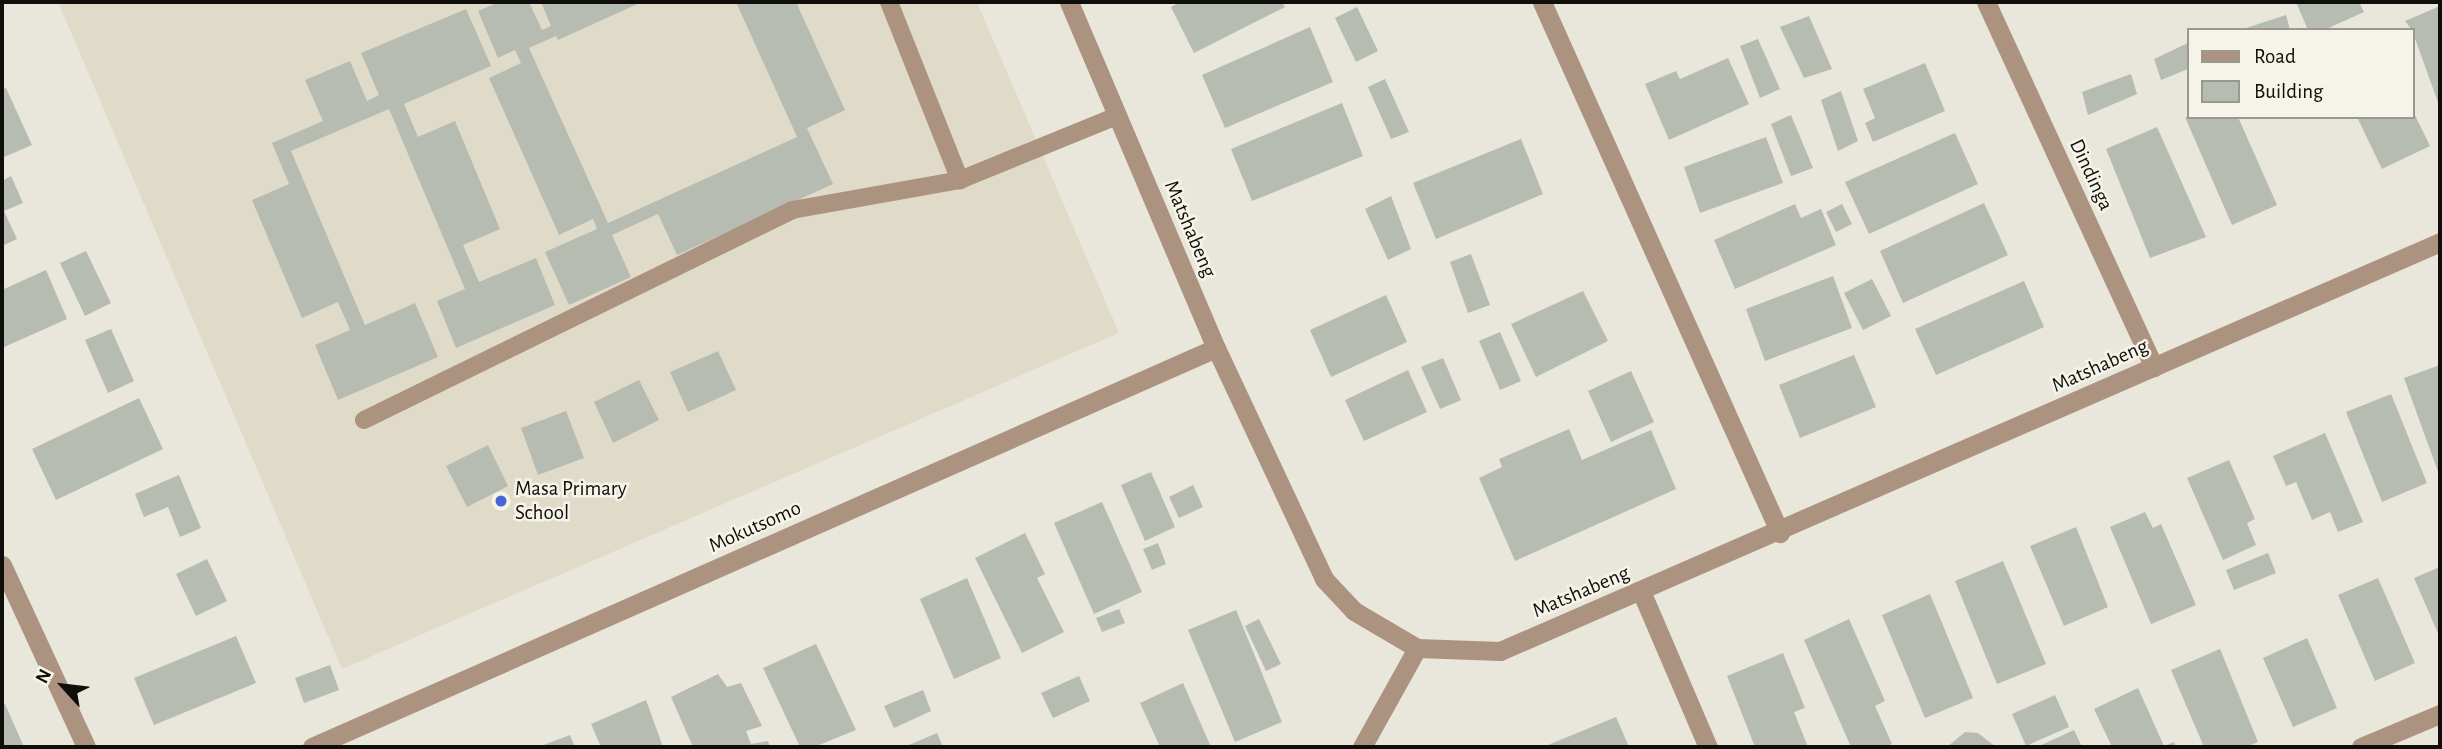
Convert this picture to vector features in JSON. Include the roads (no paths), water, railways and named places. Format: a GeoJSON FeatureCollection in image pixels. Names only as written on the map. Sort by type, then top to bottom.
{"type":"FeatureCollection","features":[{"type":"Feature","properties":{"kind":"street","name":"Matshabeng"},"geometry":{"type":"LineString","coordinates":[[1069,2],[1216,348],[1324,579],[1354,611],[1417,648],[1500,651],[1780,533],[2440,242]]}},
{"type":"Feature","properties":{"kind":"street"},"geometry":{"type":"LineString","coordinates":[[1542,2],[1780,533]]}},
{"type":"Feature","properties":{"kind":"street","name":"Dindinga"},"geometry":{"type":"LineString","coordinates":[[1986,2],[2154,367]]}},
{"type":"Feature","properties":{"kind":"street","name":"Mokutsomo"},"geometry":{"type":"LineString","coordinates":[[312,747],[1216,348]]}},
{"type":"Feature","properties":{"kind":"street"},"geometry":{"type":"LineString","coordinates":[[2,569],[86,747]]}},
{"type":"Feature","properties":{"kind":"street"},"geometry":{"type":"LineString","coordinates":[[1641,591],[1708,747]]}},
{"type":"Feature","properties":{"kind":"street"},"geometry":{"type":"LineString","coordinates":[[1362,747],[1417,648]]}},
{"type":"Feature","properties":{"kind":"street"},"geometry":{"type":"LineString","coordinates":[[2361,747],[2387,742],[2440,714]]}},
{"type":"Feature","properties":{"kind":"lane"},"geometry":{"type":"LineString","coordinates":[[889,2],[960,180]]}},
{"type":"Feature","properties":{"kind":"lane"},"geometry":{"type":"LineString","coordinates":[[364,420],[792,210],[960,180],[1117,116]]}},
{"type":"Feature","properties":{"kind":"place","name":"Masa Primary School"},"geometry":{"type":"Point","coordinates":[501,501]}}]}
